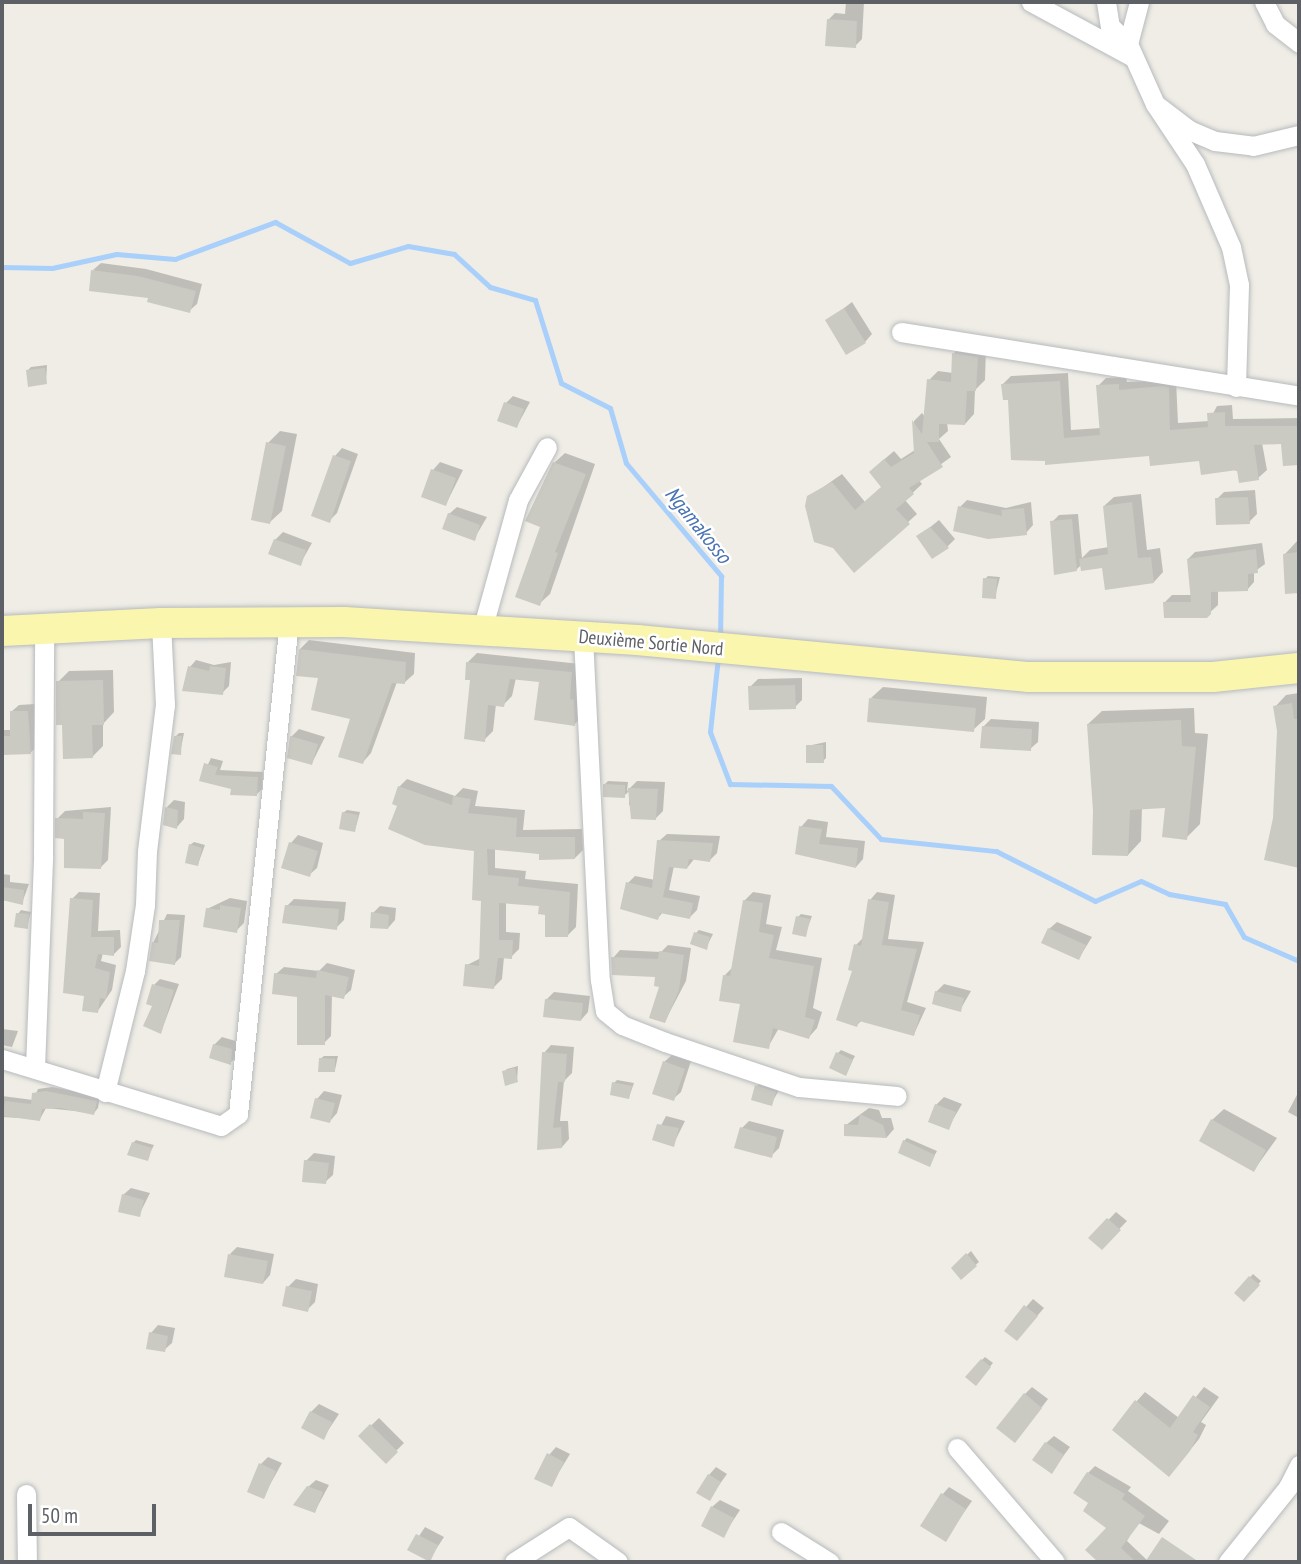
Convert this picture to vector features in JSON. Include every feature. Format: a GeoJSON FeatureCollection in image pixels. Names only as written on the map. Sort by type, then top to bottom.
{"type":"FeatureCollection","features":[{"type":"Feature","properties":{"kind":"main road","name":"Deuxième Sortie Nord"},"geometry":{"type":"LineString","coordinates":[[2,631],[161,623],[289,622],[583,636],[1043,677],[1213,677],[1299,668]]}},
{"type":"Feature","properties":{"kind":"street"},"geometry":{"type":"LineString","coordinates":[[1031,2],[1130,50]]}},
{"type":"Feature","properties":{"kind":"street"},"geometry":{"type":"LineString","coordinates":[[1106,2],[1110,26],[1130,50],[1155,104],[1195,164],[1231,247],[1239,285],[1236,387]]}},
{"type":"Feature","properties":{"kind":"street"},"geometry":{"type":"LineString","coordinates":[[1130,50],[1139,2]]}},
{"type":"Feature","properties":{"kind":"street"},"geometry":{"type":"LineString","coordinates":[[1264,2],[1275,24],[1299,43]]}},
{"type":"Feature","properties":{"kind":"street"},"geometry":{"type":"LineString","coordinates":[[1155,104],[1189,130],[1215,141],[1253,146],[1299,135]]}},
{"type":"Feature","properties":{"kind":"street"},"geometry":{"type":"LineString","coordinates":[[901,332],[1299,396]]}},
{"type":"Feature","properties":{"kind":"street"},"geometry":{"type":"LineString","coordinates":[[482,631],[517,500],[547,447]]}},
{"type":"Feature","properties":{"kind":"street"},"geometry":{"type":"LineString","coordinates":[[2,1059],[221,1126],[238,1114],[289,622]]}},
{"type":"Feature","properties":{"kind":"street"},"geometry":{"type":"LineString","coordinates":[[105,1092],[135,971],[145,905],[147,851],[165,705],[161,623]]}},
{"type":"Feature","properties":{"kind":"street"},"geometry":{"type":"LineString","coordinates":[[35,1068],[43,855],[44,628]]}},
{"type":"Feature","properties":{"kind":"street"},"geometry":{"type":"LineString","coordinates":[[583,636],[600,980],[606,1011],[622,1025],[665,1042],[799,1087],[897,1096]]}},
{"type":"Feature","properties":{"kind":"street"},"geometry":{"type":"LineString","coordinates":[[957,1448],[1055,1562]]}},
{"type":"Feature","properties":{"kind":"street"},"geometry":{"type":"LineString","coordinates":[[1228,1562],[1293,1487],[1299,1465]]}},
{"type":"Feature","properties":{"kind":"street"},"geometry":{"type":"LineString","coordinates":[[26,1494],[27,1562]]}},
{"type":"Feature","properties":{"kind":"street"},"geometry":{"type":"LineString","coordinates":[[513,1562],[569,1527],[618,1562]]}},
{"type":"Feature","properties":{"kind":"street"},"geometry":{"type":"LineString","coordinates":[[782,1532],[829,1562]]}},
{"type":"Feature","properties":{"kind":"building"},"geometry":{"type":"Polygon","coordinates":[[[827,19],[857,21],[856,48],[825,46],[827,19]]]}},
{"type":"Feature","properties":{"kind":"building"},"geometry":{"type":"Polygon","coordinates":[[[91,270],[138,276],[196,291],[190,313],[147,302],[148,298],[89,291],[91,270]]]}},
{"type":"Feature","properties":{"kind":"building"},"geometry":{"type":"Polygon","coordinates":[[[844,308],[866,343],[846,355],[825,320],[844,308]]]}},
{"type":"Feature","properties":{"kind":"building"},"geometry":{"type":"Polygon","coordinates":[[[952,353],[978,357],[976,391],[967,391],[965,425],[939,424],[939,442],[927,442],[943,467],[909,488],[914,494],[896,509],[910,524],[854,573],[833,548],[814,542],[805,506],[807,496],[832,482],[855,510],[881,487],[869,472],[884,459],[891,467],[914,453],[912,420],[922,434],[927,379],[951,382],[952,353]]]}},
{"type":"Feature","properties":{"kind":"building"},"geometry":{"type":"Polygon","coordinates":[[[45,368],[47,384],[28,387],[26,370],[45,368]]]}},
{"type":"Feature","properties":{"kind":"building"},"geometry":{"type":"Polygon","coordinates":[[[1060,381],[1064,438],[1100,435],[1096,385],[1119,384],[1119,390],[1162,386],[1169,387],[1170,430],[1208,427],[1207,413],[1225,412],[1225,426],[1299,426],[1299,465],[1283,466],[1281,444],[1254,445],[1259,480],[1239,483],[1237,470],[1201,475],[1199,461],[1150,466],[1149,456],[1045,465],[1045,461],[1011,460],[1008,400],[1003,400],[1001,384],[1060,381]]]}},
{"type":"Feature","properties":{"kind":"building"},"geometry":{"type":"Polygon","coordinates":[[[504,402],[524,409],[517,428],[497,421],[504,402]]]}},
{"type":"Feature","properties":{"kind":"building"},"geometry":{"type":"Polygon","coordinates":[[[266,442],[286,446],[270,524],[251,520],[266,442]]]}},
{"type":"Feature","properties":{"kind":"building"},"geometry":{"type":"Polygon","coordinates":[[[333,455],[351,461],[330,523],[311,516],[333,455]]]}},
{"type":"Feature","properties":{"kind":"building"},"geometry":{"type":"Polygon","coordinates":[[[553,462],[586,474],[555,552],[558,553],[540,606],[515,597],[540,527],[525,521],[553,462]]]}},
{"type":"Feature","properties":{"kind":"building"},"geometry":{"type":"Polygon","coordinates":[[[431,469],[456,478],[446,506],[421,497],[431,469]]]}},
{"type":"Feature","properties":{"kind":"building"},"geometry":{"type":"Polygon","coordinates":[[[1248,497],[1250,524],[1216,525],[1215,498],[1248,497]]]}},
{"type":"Feature","properties":{"kind":"building"},"geometry":{"type":"Polygon","coordinates":[[[1132,502],[1138,558],[1151,557],[1154,583],[1105,590],[1102,568],[1081,571],[1079,559],[1108,554],[1103,506],[1132,502]]]}},
{"type":"Feature","properties":{"kind":"building"},"geometry":{"type":"Polygon","coordinates":[[[958,506],[1002,516],[1001,510],[1024,508],[1027,535],[988,539],[953,531],[958,506]]]}},
{"type":"Feature","properties":{"kind":"building"},"geometry":{"type":"Polygon","coordinates":[[[448,513],[480,525],[475,541],[442,529],[448,513]]]}},
{"type":"Feature","properties":{"kind":"building"},"geometry":{"type":"Polygon","coordinates":[[[1072,519],[1077,571],[1054,575],[1050,521],[1072,519]]]}},
{"type":"Feature","properties":{"kind":"building"},"geometry":{"type":"Polygon","coordinates":[[[930,527],[949,548],[932,559],[916,536],[930,527]]]}},
{"type":"Feature","properties":{"kind":"building"},"geometry":{"type":"Polygon","coordinates":[[[274,539],[306,550],[301,566],[268,554],[274,539]]]}},
{"type":"Feature","properties":{"kind":"building"},"geometry":{"type":"Polygon","coordinates":[[[1256,549],[1258,573],[1248,574],[1248,591],[1211,592],[1211,614],[1207,618],[1164,618],[1163,602],[1191,602],[1187,559],[1256,549]]]}},
{"type":"Feature","properties":{"kind":"building"},"geometry":{"type":"Polygon","coordinates":[[[1299,552],[1299,593],[1285,594],[1283,554],[1299,552]]]}},
{"type":"Feature","properties":{"kind":"building"},"geometry":{"type":"Polygon","coordinates":[[[983,578],[997,579],[996,599],[982,598],[983,578]]]}},
{"type":"Feature","properties":{"kind":"building"},"geometry":{"type":"Polygon","coordinates":[[[299,649],[406,662],[405,684],[392,683],[363,764],[338,757],[350,719],[311,710],[318,678],[296,676],[299,649]]]}},
{"type":"Feature","properties":{"kind":"building"},"geometry":{"type":"Polygon","coordinates":[[[466,662],[572,672],[570,699],[574,700],[575,726],[534,720],[539,682],[510,679],[504,707],[488,705],[485,742],[464,739],[470,680],[465,680],[466,662]]]}},
{"type":"Feature","properties":{"kind":"building"},"geometry":{"type":"Polygon","coordinates":[[[188,666],[209,671],[210,666],[226,668],[223,695],[182,691],[188,666]]]}},
{"type":"Feature","properties":{"kind":"building"},"geometry":{"type":"Polygon","coordinates":[[[103,680],[104,725],[92,725],[93,758],[63,759],[62,725],[56,725],[56,681],[103,680]]]}},
{"type":"Feature","properties":{"kind":"building"},"geometry":{"type":"Polygon","coordinates":[[[795,685],[796,709],[749,710],[748,686],[795,685]]]}},
{"type":"Feature","properties":{"kind":"building"},"geometry":{"type":"Polygon","coordinates":[[[869,698],[976,708],[974,732],[867,722],[869,698]]]}},
{"type":"Feature","properties":{"kind":"building"},"geometry":{"type":"Polygon","coordinates":[[[1292,703],[1294,719],[1299,719],[1299,868],[1264,860],[1273,818],[1277,731],[1273,706],[1292,703]]]}},
{"type":"Feature","properties":{"kind":"building"},"geometry":{"type":"Polygon","coordinates":[[[10,711],[28,711],[31,754],[2,755],[2,736],[10,736],[10,711]]]}},
{"type":"Feature","properties":{"kind":"building"},"geometry":{"type":"Polygon","coordinates":[[[1181,720],[1182,746],[1196,747],[1187,840],[1162,837],[1165,808],[1130,810],[1128,856],[1092,855],[1093,811],[1087,724],[1181,720]]]}},
{"type":"Feature","properties":{"kind":"building"},"geometry":{"type":"Polygon","coordinates":[[[982,726],[1032,729],[1031,751],[980,748],[982,726]]]}},
{"type":"Feature","properties":{"kind":"building"},"geometry":{"type":"Polygon","coordinates":[[[174,736],[182,736],[181,755],[171,754],[174,736]]]}},
{"type":"Feature","properties":{"kind":"building"},"geometry":{"type":"Polygon","coordinates":[[[290,736],[318,744],[312,765],[287,758],[290,736]]]}},
{"type":"Feature","properties":{"kind":"building"},"geometry":{"type":"Polygon","coordinates":[[[806,745],[823,745],[824,763],[806,763],[806,745]]]}},
{"type":"Feature","properties":{"kind":"building"},"geometry":{"type":"Polygon","coordinates":[[[204,763],[218,767],[215,775],[258,777],[257,796],[230,795],[231,789],[199,781],[204,763]]]}},
{"type":"Feature","properties":{"kind":"building"},"geometry":{"type":"Polygon","coordinates":[[[603,784],[625,785],[625,798],[603,797],[603,784]]]}},
{"type":"Feature","properties":{"kind":"building"},"geometry":{"type":"Polygon","coordinates":[[[398,786],[452,805],[453,796],[471,799],[468,813],[517,818],[516,837],[575,837],[575,859],[539,860],[539,854],[487,849],[488,875],[519,878],[518,886],[570,892],[568,937],[545,937],[545,915],[538,914],[539,906],[499,903],[499,940],[513,940],[512,959],[498,958],[494,989],[463,986],[465,964],[479,966],[481,901],[472,900],[474,851],[425,845],[388,829],[397,806],[392,804],[398,786]]]}},
{"type":"Feature","properties":{"kind":"building"},"geometry":{"type":"Polygon","coordinates":[[[628,788],[658,789],[656,820],[631,819],[628,788]]]}},
{"type":"Feature","properties":{"kind":"building"},"geometry":{"type":"Polygon","coordinates":[[[165,807],[178,810],[177,829],[163,825],[165,807]]]}},
{"type":"Feature","properties":{"kind":"building"},"geometry":{"type":"Polygon","coordinates":[[[83,812],[105,813],[101,869],[64,868],[64,839],[55,838],[55,818],[83,819],[83,812]]]}},
{"type":"Feature","properties":{"kind":"building"},"geometry":{"type":"Polygon","coordinates":[[[342,812],[358,815],[355,832],[339,829],[342,812]]]}},
{"type":"Feature","properties":{"kind":"building"},"geometry":{"type":"Polygon","coordinates":[[[799,826],[822,829],[819,844],[858,848],[856,868],[795,854],[799,826]]]}},
{"type":"Feature","properties":{"kind":"building"},"geometry":{"type":"Polygon","coordinates":[[[657,840],[713,843],[710,862],[689,859],[687,869],[669,867],[663,897],[693,903],[690,919],[660,913],[658,920],[620,909],[626,882],[652,888],[657,840]]]}},
{"type":"Feature","properties":{"kind":"building"},"geometry":{"type":"Polygon","coordinates":[[[289,842],[318,851],[310,877],[281,868],[289,842]]]}},
{"type":"Feature","properties":{"kind":"building"},"geometry":{"type":"Polygon","coordinates":[[[189,844],[202,848],[198,866],[185,863],[189,844]]]}},
{"type":"Feature","properties":{"kind":"building"},"geometry":{"type":"Polygon","coordinates":[[[2,887],[24,890],[23,905],[2,900],[2,887]]]}},
{"type":"Feature","properties":{"kind":"building"},"geometry":{"type":"Polygon","coordinates":[[[70,898],[93,900],[91,937],[114,937],[114,956],[98,954],[95,968],[110,972],[106,999],[100,998],[98,1013],[82,1011],[84,996],[63,993],[70,898]]]}},
{"type":"Feature","properties":{"kind":"building"},"geometry":{"type":"Polygon","coordinates":[[[868,899],[889,902],[882,945],[917,949],[901,1010],[920,1015],[914,1036],[859,1021],[857,1027],[836,1020],[852,971],[848,970],[854,944],[861,946],[868,899]]]}},
{"type":"Feature","properties":{"kind":"building"},"geometry":{"type":"Polygon","coordinates":[[[743,900],[763,903],[759,932],[774,935],[769,958],[814,966],[805,1017],[815,1020],[809,1039],[773,1028],[769,1049],[733,1042],[740,1004],[719,1001],[723,975],[730,976],[743,900]]]}},
{"type":"Feature","properties":{"kind":"building"},"geometry":{"type":"Polygon","coordinates":[[[220,905],[241,908],[237,933],[203,927],[206,908],[220,910],[220,905]]]}},
{"type":"Feature","properties":{"kind":"building"},"geometry":{"type":"Polygon","coordinates":[[[285,905],[339,909],[337,930],[282,923],[285,905]]]}},
{"type":"Feature","properties":{"kind":"building"},"geometry":{"type":"Polygon","coordinates":[[[371,912],[389,915],[388,929],[370,928],[371,912]]]}},
{"type":"Feature","properties":{"kind":"building"},"geometry":{"type":"Polygon","coordinates":[[[16,913],[29,914],[28,929],[14,927],[16,913]]]}},
{"type":"Feature","properties":{"kind":"building"},"geometry":{"type":"Polygon","coordinates":[[[796,916],[810,919],[806,937],[792,934],[796,916]]]}},
{"type":"Feature","properties":{"kind":"building"},"geometry":{"type":"Polygon","coordinates":[[[159,920],[180,920],[175,965],[149,961],[152,942],[158,943],[159,920]]]}},
{"type":"Feature","properties":{"kind":"building"},"geometry":{"type":"Polygon","coordinates":[[[1048,928],[1086,945],[1079,960],[1041,943],[1048,928]]]}},
{"type":"Feature","properties":{"kind":"building"},"geometry":{"type":"Polygon","coordinates":[[[694,932],[710,937],[707,950],[690,944],[694,932]]]}},
{"type":"Feature","properties":{"kind":"building"},"geometry":{"type":"Polygon","coordinates":[[[659,951],[684,955],[679,990],[665,1023],[649,1018],[659,987],[654,986],[655,977],[612,975],[611,957],[658,959],[659,951]]]}},
{"type":"Feature","properties":{"kind":"building"},"geometry":{"type":"Polygon","coordinates":[[[317,970],[349,977],[344,999],[325,995],[325,1045],[297,1045],[297,997],[272,994],[274,973],[316,978],[317,970]]]}},
{"type":"Feature","properties":{"kind":"building"},"geometry":{"type":"Polygon","coordinates":[[[152,984],[174,990],[161,1034],[143,1026],[152,1006],[146,1004],[152,984]]]}},
{"type":"Feature","properties":{"kind":"building"},"geometry":{"type":"Polygon","coordinates":[[[935,991],[964,998],[961,1012],[932,1004],[935,991]]]}},
{"type":"Feature","properties":{"kind":"building"},"geometry":{"type":"Polygon","coordinates":[[[545,999],[583,1003],[581,1021],[543,1017],[545,999]]]}},
{"type":"Feature","properties":{"kind":"building"},"geometry":{"type":"Polygon","coordinates":[[[213,1044],[232,1049],[231,1065],[209,1058],[213,1044]]]}},
{"type":"Feature","properties":{"kind":"building"},"geometry":{"type":"Polygon","coordinates":[[[542,1052],[567,1054],[565,1082],[558,1082],[553,1128],[561,1127],[562,1148],[537,1150],[542,1052]]]}},
{"type":"Feature","properties":{"kind":"building"},"geometry":{"type":"Polygon","coordinates":[[[836,1052],[853,1060],[846,1076],[829,1068],[836,1052]]]}},
{"type":"Feature","properties":{"kind":"building"},"geometry":{"type":"Polygon","coordinates":[[[319,1058],[335,1059],[335,1072],[318,1072],[319,1058]]]}},
{"type":"Feature","properties":{"kind":"building"},"geometry":{"type":"Polygon","coordinates":[[[663,1061],[685,1069],[674,1101],[652,1094],[663,1061]]]}},
{"type":"Feature","properties":{"kind":"building"},"geometry":{"type":"Polygon","coordinates":[[[515,1068],[518,1082],[505,1086],[502,1071],[515,1068]]]}},
{"type":"Feature","properties":{"kind":"building"},"geometry":{"type":"Polygon","coordinates":[[[612,1082],[632,1086],[629,1099],[610,1095],[612,1082]]]}},
{"type":"Feature","properties":{"kind":"building"},"geometry":{"type":"Polygon","coordinates":[[[755,1085],[776,1092],[772,1106],[751,1100],[755,1085]]]}},
{"type":"Feature","properties":{"kind":"building"},"geometry":{"type":"Polygon","coordinates":[[[46,1091],[97,1101],[94,1115],[60,1108],[42,1109],[40,1121],[3,1116],[5,1101],[31,1104],[32,1093],[46,1091]]]}},
{"type":"Feature","properties":{"kind":"building"},"geometry":{"type":"Polygon","coordinates":[[[315,1098],[335,1103],[330,1123],[310,1118],[315,1098]]]}},
{"type":"Feature","properties":{"kind":"building"},"geometry":{"type":"Polygon","coordinates":[[[935,1104],[956,1112],[949,1130],[928,1122],[935,1104]]]}},
{"type":"Feature","properties":{"kind":"building"},"geometry":{"type":"Polygon","coordinates":[[[860,1114],[883,1125],[887,1138],[844,1136],[844,1124],[858,1125],[860,1114]]]}},
{"type":"Feature","properties":{"kind":"building"},"geometry":{"type":"Polygon","coordinates":[[[1211,1119],[1266,1150],[1254,1172],[1199,1141],[1211,1119]]]}},
{"type":"Feature","properties":{"kind":"building"},"geometry":{"type":"Polygon","coordinates":[[[657,1124],[679,1128],[674,1147],[652,1140],[657,1124]]]}},
{"type":"Feature","properties":{"kind":"building"},"geometry":{"type":"Polygon","coordinates":[[[740,1127],[777,1137],[772,1158],[734,1148],[740,1127]]]}},
{"type":"Feature","properties":{"kind":"building"},"geometry":{"type":"Polygon","coordinates":[[[903,1140],[935,1155],[930,1167],[898,1153],[903,1140]]]}},
{"type":"Feature","properties":{"kind":"building"},"geometry":{"type":"Polygon","coordinates":[[[132,1142],[152,1148],[148,1161],[127,1155],[132,1142]]]}},
{"type":"Feature","properties":{"kind":"building"},"geometry":{"type":"Polygon","coordinates":[[[304,1160],[329,1163],[326,1184],[302,1182],[304,1160]]]}},
{"type":"Feature","properties":{"kind":"building"},"geometry":{"type":"Polygon","coordinates":[[[122,1194],[144,1200],[140,1217],[118,1212],[122,1194]]]}},
{"type":"Feature","properties":{"kind":"building"},"geometry":{"type":"Polygon","coordinates":[[[1107,1218],[1121,1230],[1102,1250],[1088,1238],[1107,1218]]]}},
{"type":"Feature","properties":{"kind":"building"},"geometry":{"type":"Polygon","coordinates":[[[966,1253],[977,1266],[961,1280],[951,1268],[966,1253]]]}},
{"type":"Feature","properties":{"kind":"building"},"geometry":{"type":"Polygon","coordinates":[[[228,1254],[268,1261],[263,1284],[224,1277],[228,1254]]]}},
{"type":"Feature","properties":{"kind":"building"},"geometry":{"type":"Polygon","coordinates":[[[1249,1276],[1260,1285],[1244,1302],[1234,1293],[1249,1276]]]}},
{"type":"Feature","properties":{"kind":"building"},"geometry":{"type":"Polygon","coordinates":[[[286,1286],[312,1291],[308,1312],[282,1306],[286,1286]]]}},
{"type":"Feature","properties":{"kind":"building"},"geometry":{"type":"Polygon","coordinates":[[[1024,1305],[1038,1316],[1017,1341],[1004,1331],[1024,1305]]]}},
{"type":"Feature","properties":{"kind":"building"},"geometry":{"type":"Polygon","coordinates":[[[149,1332],[168,1336],[165,1352],[146,1349],[149,1332]]]}},
{"type":"Feature","properties":{"kind":"building"},"geometry":{"type":"Polygon","coordinates":[[[981,1359],[991,1367],[976,1386],[965,1377],[981,1359]]]}},
{"type":"Feature","properties":{"kind":"building"},"geometry":{"type":"Polygon","coordinates":[[[1024,1393],[1042,1408],[1015,1443],[996,1428],[1024,1393]]]}},
{"type":"Feature","properties":{"kind":"building"},"geometry":{"type":"Polygon","coordinates":[[[1193,1395],[1210,1407],[1193,1432],[1198,1435],[1190,1451],[1169,1477],[1112,1430],[1135,1400],[1170,1428],[1193,1395]]]}},
{"type":"Feature","properties":{"kind":"building"},"geometry":{"type":"Polygon","coordinates":[[[310,1411],[332,1422],[324,1440],[301,1428],[310,1411]]]}},
{"type":"Feature","properties":{"kind":"building"},"geometry":{"type":"Polygon","coordinates":[[[370,1424],[398,1452],[386,1464],[358,1436],[370,1424]]]}},
{"type":"Feature","properties":{"kind":"building"},"geometry":{"type":"Polygon","coordinates":[[[1045,1442],[1064,1455],[1052,1474],[1032,1460],[1045,1442]]]}},
{"type":"Feature","properties":{"kind":"building"},"geometry":{"type":"Polygon","coordinates":[[[547,1453],[564,1462],[552,1487],[534,1479],[547,1453]]]}},
{"type":"Feature","properties":{"kind":"building"},"geometry":{"type":"Polygon","coordinates":[[[259,1463],[276,1471],[264,1499],[247,1492],[259,1463]]]}},
{"type":"Feature","properties":{"kind":"building"},"geometry":{"type":"Polygon","coordinates":[[[1087,1472],[1125,1494],[1122,1499],[1145,1516],[1121,1548],[1136,1562],[1098,1562],[1085,1550],[1106,1528],[1083,1511],[1088,1503],[1073,1493],[1087,1472]]]}},
{"type":"Feature","properties":{"kind":"building"},"geometry":{"type":"Polygon","coordinates":[[[708,1474],[721,1482],[710,1501],[696,1493],[708,1474]]]}},
{"type":"Feature","properties":{"kind":"building"},"geometry":{"type":"Polygon","coordinates":[[[307,1486],[323,1492],[315,1513],[293,1505],[307,1486]]]}},
{"type":"Feature","properties":{"kind":"building"},"geometry":{"type":"Polygon","coordinates":[[[941,1493],[966,1509],[946,1542],[920,1526],[941,1493]]]}},
{"type":"Feature","properties":{"kind":"building"},"geometry":{"type":"Polygon","coordinates":[[[711,1506],[734,1518],[724,1538],[701,1526],[711,1506]]]}},
{"type":"Feature","properties":{"kind":"building"},"geometry":{"type":"Polygon","coordinates":[[[416,1534],[438,1545],[430,1562],[407,1550],[416,1534]]]}},
{"type":"Feature","properties":{"kind":"building"},"geometry":{"type":"Polygon","coordinates":[[[1162,1537],[1199,1562],[1145,1562],[1162,1537]]]}},
{"type":"Feature","properties":{"kind":"waterway","name":"Ngamakosso"},"geometry":{"type":"LineString","coordinates":[[2,267],[52,268],[116,254],[175,259],[275,222],[350,263],[408,246],[454,254],[490,287],[535,300],[561,383],[610,408],[626,463],[721,576],[720,637]]}},
{"type":"Feature","properties":{"kind":"waterway","name":"Ngamakosso"},"geometry":{"type":"LineString","coordinates":[[718,657],[710,732],[730,784],[831,786],[881,839],[996,851],[1095,901],[1141,881],[1169,894],[1225,904],[1244,937],[1299,961]]}}]}
